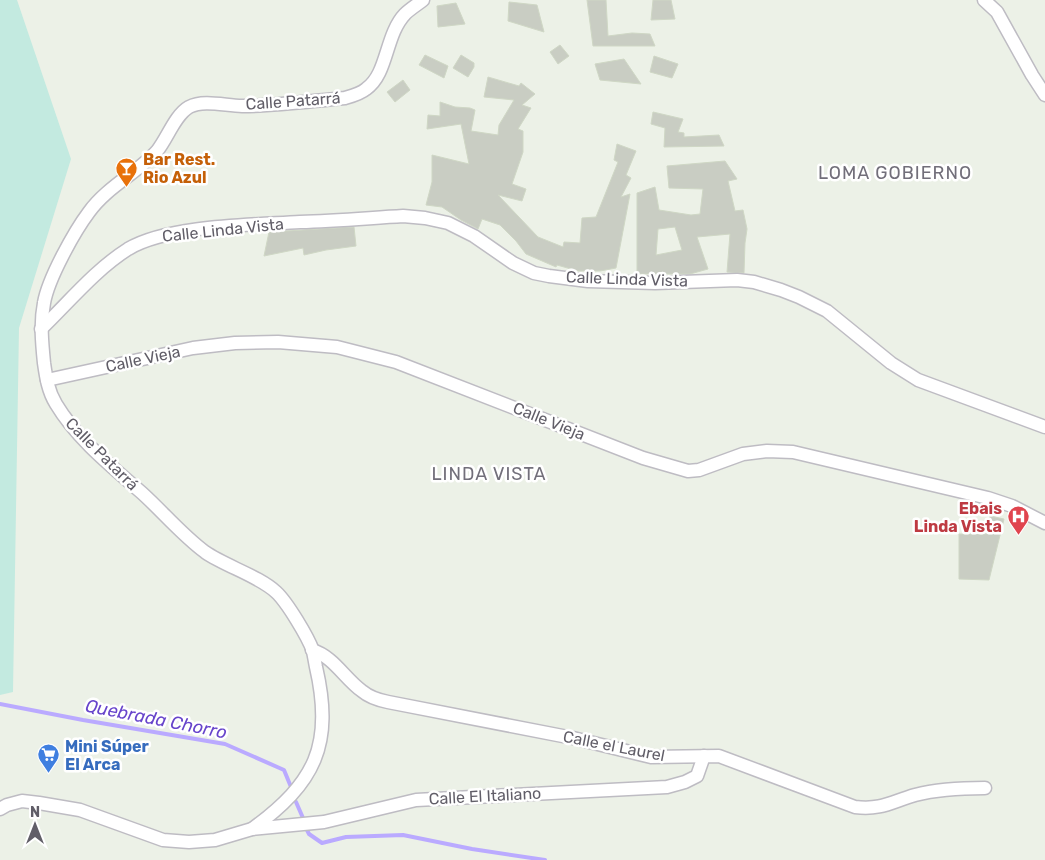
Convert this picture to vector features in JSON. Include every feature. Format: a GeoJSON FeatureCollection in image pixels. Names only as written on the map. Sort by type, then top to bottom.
{"type":"FeatureCollection","features":[{"type":"Feature","properties":{"kind":"street"},"geometry":{"type":"LineString","coordinates":[[423,0],[430,0]]}},
{"type":"Feature","properties":{"kind":"street","name":"Calle Patarrá"},"geometry":{"type":"LineString","coordinates":[[252,829],[275,812],[292,796],[305,778],[315,759],[321,740],[324,718],[321,685],[312,650],[299,625],[275,591],[203,550],[105,461],[80,435],[54,402],[47,380],[41,329],[46,295],[79,225],[94,204],[156,152],[181,114],[188,108],[208,104],[242,106],[345,98],[359,94],[368,89],[378,76],[391,37],[404,14],[423,0]]}},
{"type":"Feature","properties":{"kind":"street"},"geometry":{"type":"LineString","coordinates":[[984,0],[997,12],[1045,95]]}},
{"type":"Feature","properties":{"kind":"street","name":"Calle Linda Vista"},"geometry":{"type":"LineString","coordinates":[[41,329],[105,266],[130,248],[157,236],[193,230],[258,225],[403,216],[425,218],[448,223],[462,230],[513,263],[534,273],[588,281],[656,283],[736,280],[754,282],[781,290],[827,311],[891,363],[918,380],[1045,427]]}},
{"type":"Feature","properties":{"kind":"street","name":"Calle Vieja"},"geometry":{"type":"LineString","coordinates":[[47,380],[193,348],[235,343],[278,342],[337,347],[396,362],[643,458],[688,471],[700,470],[744,454],[767,451],[793,452],[988,498],[1012,506],[1045,523]]}},
{"type":"Feature","properties":{"kind":"street","name":"Calle el Laurel"},"geometry":{"type":"LineString","coordinates":[[312,650],[328,658],[362,691],[373,698],[563,736],[652,757],[719,756],[844,804],[862,808],[880,808],[914,796],[938,791],[985,788]]}},
{"type":"Feature","properties":{"kind":"street","name":"Calle El Italiano"},"geometry":{"type":"LineString","coordinates":[[252,829],[324,822],[416,800],[669,787],[697,776],[704,756]]}},
{"type":"Feature","properties":{"kind":"street"},"geometry":{"type":"LineString","coordinates":[[0,809],[22,801],[39,802],[80,810],[164,840],[189,842],[215,840],[252,829]]}},
{"type":"Feature","properties":{"kind":"shaded area"},"geometry":{"type":"Polygon","coordinates":[[[0,0],[17,0],[71,159],[19,328],[13,692],[0,695],[0,0]]]}},
{"type":"Feature","properties":{"kind":"building"},"geometry":{"type":"Polygon","coordinates":[[[587,0],[606,0],[608,36],[632,33],[650,34],[655,46],[593,46],[587,0]]]}},
{"type":"Feature","properties":{"kind":"building"},"geometry":{"type":"Polygon","coordinates":[[[653,0],[671,0],[675,19],[651,20],[653,0]]]}},
{"type":"Feature","properties":{"kind":"building"},"geometry":{"type":"Polygon","coordinates":[[[509,2],[537,5],[544,32],[508,21],[509,2]]]}},
{"type":"Feature","properties":{"kind":"building"},"geometry":{"type":"Polygon","coordinates":[[[456,3],[465,24],[438,27],[437,6],[456,3]]]}},
{"type":"Feature","properties":{"kind":"building"},"geometry":{"type":"Polygon","coordinates":[[[560,45],[569,56],[558,64],[550,52],[560,45]]]}},
{"type":"Feature","properties":{"kind":"building"},"geometry":{"type":"Polygon","coordinates":[[[425,55],[448,66],[444,78],[419,65],[425,55]]]}},
{"type":"Feature","properties":{"kind":"building"},"geometry":{"type":"Polygon","coordinates":[[[461,55],[474,63],[474,67],[468,77],[453,68],[461,55]]]}},
{"type":"Feature","properties":{"kind":"building"},"geometry":{"type":"Polygon","coordinates":[[[654,56],[678,64],[672,78],[650,72],[654,56]]]}},
{"type":"Feature","properties":{"kind":"building"},"geometry":{"type":"Polygon","coordinates":[[[624,59],[641,84],[600,80],[595,64],[624,59]]]}},
{"type":"Feature","properties":{"kind":"building"},"geometry":{"type":"Polygon","coordinates":[[[488,77],[519,86],[521,83],[535,94],[522,105],[531,108],[518,129],[523,131],[523,152],[512,184],[526,189],[522,201],[498,195],[538,237],[563,247],[564,242],[580,243],[582,218],[596,217],[618,162],[614,160],[617,144],[636,151],[626,175],[631,178],[621,197],[630,194],[616,268],[600,271],[578,271],[557,265],[556,267],[526,254],[500,225],[482,219],[478,229],[442,207],[426,205],[432,182],[432,155],[469,164],[461,124],[427,129],[428,115],[440,116],[440,102],[455,107],[470,108],[475,110],[471,131],[498,135],[499,125],[514,100],[484,97],[488,77]]]}},
{"type":"Feature","properties":{"kind":"building"},"geometry":{"type":"Polygon","coordinates":[[[403,80],[410,90],[395,102],[387,92],[403,80]]]}},
{"type":"Feature","properties":{"kind":"building"},"geometry":{"type":"Polygon","coordinates":[[[653,112],[683,119],[678,132],[684,133],[684,137],[719,135],[724,146],[664,147],[665,128],[651,124],[653,112]]]}},
{"type":"Feature","properties":{"kind":"building"},"geometry":{"type":"Polygon","coordinates":[[[725,161],[737,179],[728,181],[735,211],[743,210],[747,229],[744,273],[727,272],[730,234],[697,237],[708,269],[690,274],[637,274],[637,193],[655,187],[659,210],[691,215],[700,214],[703,189],[669,188],[667,166],[725,161]],[[675,227],[658,229],[656,255],[682,250],[675,227]]]}},
{"type":"Feature","properties":{"kind":"building"},"geometry":{"type":"Polygon","coordinates":[[[354,227],[356,246],[304,255],[303,248],[264,256],[269,232],[354,227]]]}},
{"type":"Feature","properties":{"kind":"building"},"geometry":{"type":"Polygon","coordinates":[[[990,516],[1004,519],[989,580],[959,579],[959,534],[986,534],[990,516]]]}},
{"type":"Feature","properties":{"kind":"waterway","name":"Quebrada Chorro"},"geometry":{"type":"LineString","coordinates":[[0,704],[225,744],[284,770],[291,787]]}},
{"type":"Feature","properties":{"kind":"waterway","name":"Quebrada Chorro"},"geometry":{"type":"LineString","coordinates":[[296,802],[303,818]]}},
{"type":"Feature","properties":{"kind":"waterway","name":"Quebrada Chorro"},"geometry":{"type":"LineString","coordinates":[[307,830],[309,834],[322,843],[346,837],[403,835],[472,849],[545,860]]}},
{"type":"Feature","properties":{"kind":"place","name":"Bar Rest. Rio Azul"},"geometry":{"type":"Point","coordinates":[127,187]}},
{"type":"Feature","properties":{"kind":"place","name":"Ebais Linda Vista"},"geometry":{"type":"Point","coordinates":[1018,536]}},
{"type":"Feature","properties":{"kind":"place","name":"Mini Súper El Arca"},"geometry":{"type":"Point","coordinates":[49,774]}},
{"type":"Feature","properties":{"kind":"district","name":"LOMA GOBIERNO"},"geometry":{"type":"Point","coordinates":[895,173]}},
{"type":"Feature","properties":{"kind":"district","name":"LINDA VISTA"},"geometry":{"type":"Point","coordinates":[489,474]}}]}
